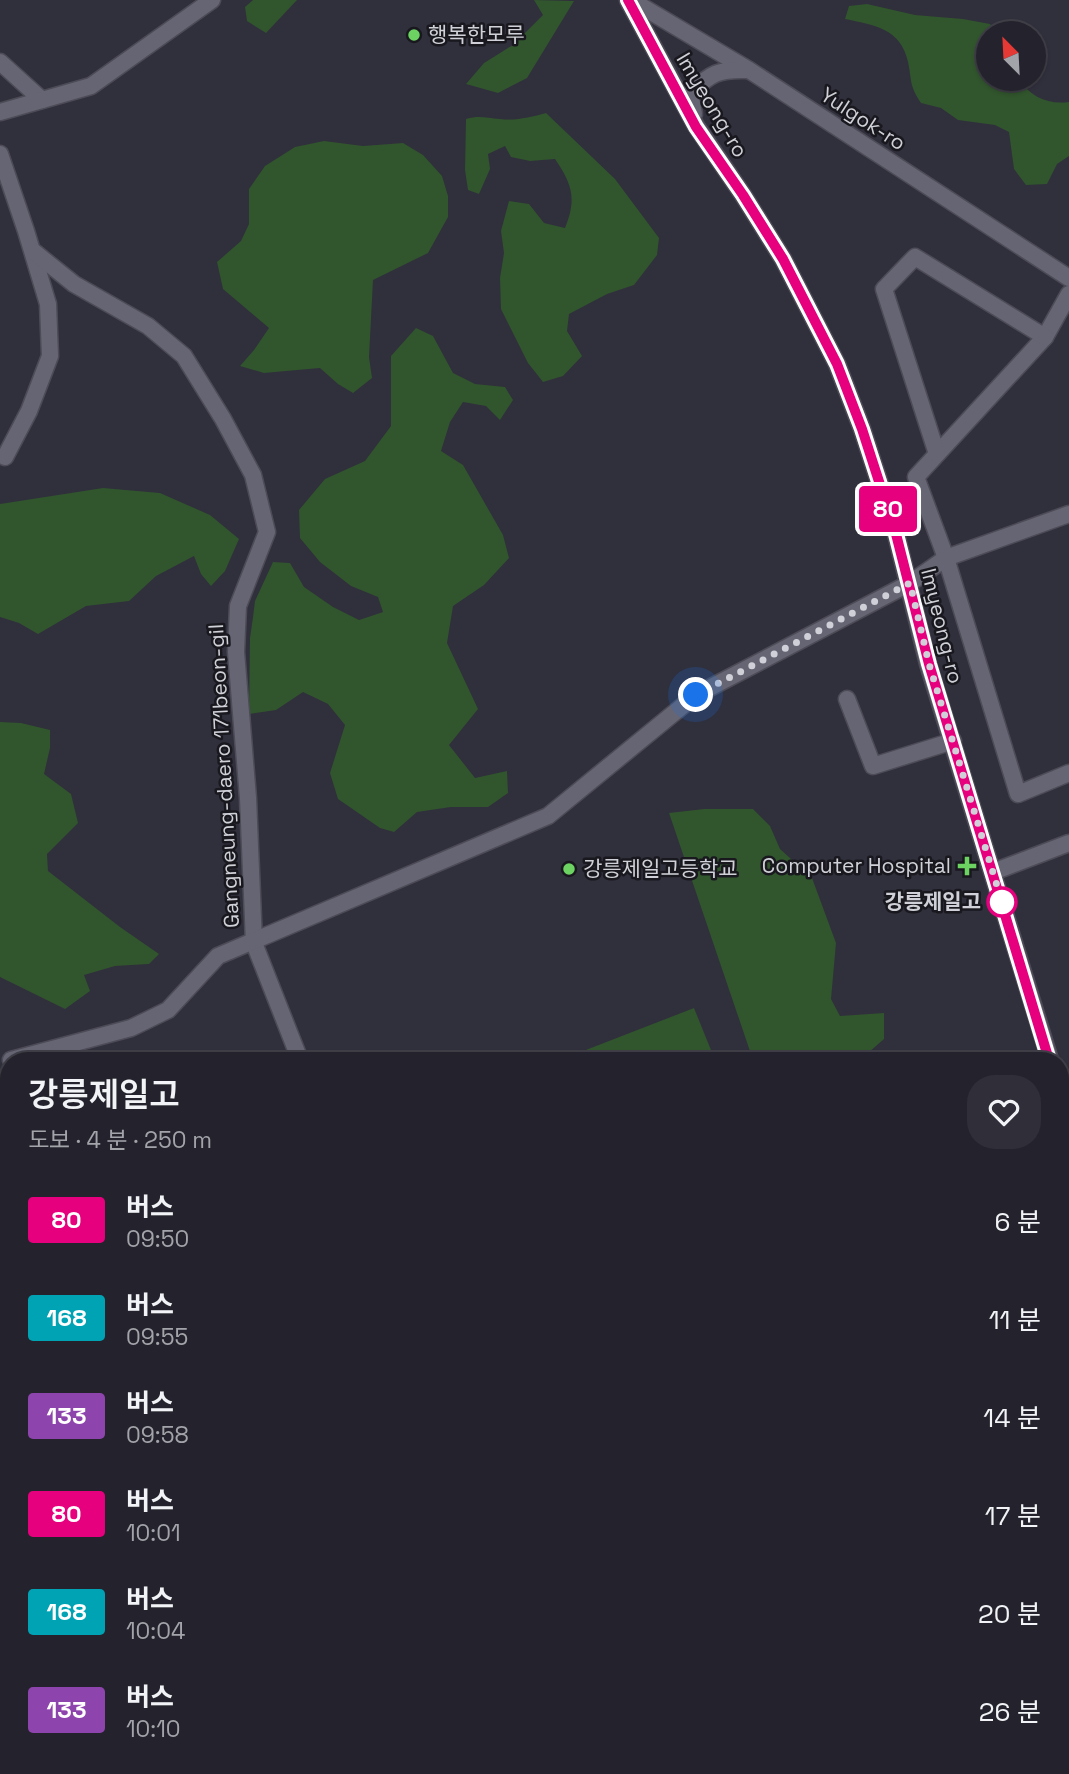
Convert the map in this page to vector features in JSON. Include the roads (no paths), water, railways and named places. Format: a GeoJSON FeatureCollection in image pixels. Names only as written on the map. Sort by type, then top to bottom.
{"type":"FeatureCollection","features":[{"type":"Feature","properties":{"kind":"street"},"geometry":{"type":"LineString","coordinates":[[0,112],[91,86],[212,0]]}},
{"type":"Feature","properties":{"kind":"street","name":"Yulgok-ro"},"geometry":{"type":"LineString","coordinates":[[629,0],[749,70],[1069,278]]}},
{"type":"Feature","properties":{"kind":"street","name":"Imyeong-ro"},"geometry":{"type":"LineString","coordinates":[[629,0],[696,127],[783,259],[837,364],[862,429],[910,583],[929,664],[1047,1052]]}},
{"type":"Feature","properties":{"kind":"street"},"geometry":{"type":"LineString","coordinates":[[0,62],[42,100]]}},
{"type":"Feature","properties":{"kind":"street"},"geometry":{"type":"LineString","coordinates":[[696,127],[690,93],[700,83],[725,69],[749,70]]}},
{"type":"Feature","properties":{"kind":"street"},"geometry":{"type":"LineString","coordinates":[[0,154],[48,304],[50,356],[29,411],[5,457]]}},
{"type":"Feature","properties":{"kind":"street","name":"Gangneung-daero 171beon-gil"},"geometry":{"type":"LineString","coordinates":[[33,251],[74,284],[148,326],[184,356],[223,419],[253,475],[267,532],[238,606],[236,652],[248,798],[254,943],[297,1052]]}},
{"type":"Feature","properties":{"kind":"street"},"geometry":{"type":"LineString","coordinates":[[937,454],[884,289],[915,257],[1045,337]]}},
{"type":"Feature","properties":{"kind":"street"},"geometry":{"type":"LineString","coordinates":[[1069,294],[1045,337],[916,477],[946,558],[1018,794],[1069,774]]}},
{"type":"Feature","properties":{"kind":"street"},"geometry":{"type":"LineString","coordinates":[[66,1052],[131,1028],[169,1010],[218,956],[548,816],[696,695],[910,583],[946,558],[1069,514]]}},
{"type":"Feature","properties":{"kind":"street"},"geometry":{"type":"LineString","coordinates":[[847,699],[873,766],[953,741]]}},
{"type":"Feature","properties":{"kind":"street"},"geometry":{"type":"LineString","coordinates":[[993,872],[1069,843]]}},
{"type":"Feature","properties":{"kind":"place","name":"행복한모루"},"geometry":{"type":"Point","coordinates":[414,35]}},
{"type":"Feature","properties":{"kind":"place","name":"Computer Hospital"},"geometry":{"type":"Point","coordinates":[967,866]}},
{"type":"Feature","properties":{"kind":"place","name":"강릉제일고등학교"},"geometry":{"type":"Point","coordinates":[569,869]}},
{"type":"Feature","properties":{"kind":"place","name":"강릉제일고"},"geometry":{"type":"Point","coordinates":[1002,902]}}]}
